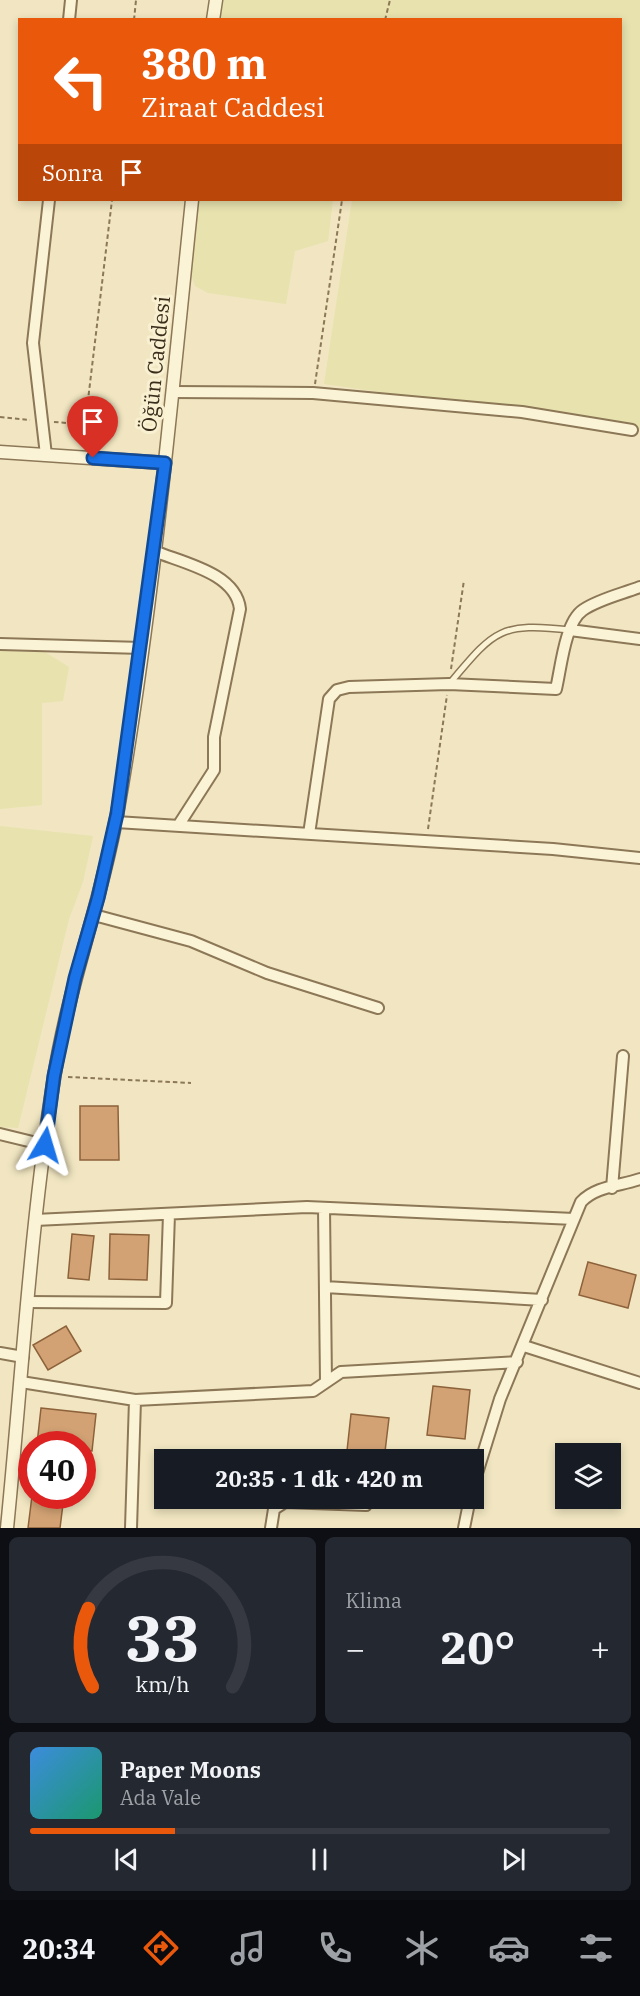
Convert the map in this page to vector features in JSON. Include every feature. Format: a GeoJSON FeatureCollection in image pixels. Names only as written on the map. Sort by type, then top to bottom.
{"type":"FeatureCollection","features":[{"type":"Feature","properties":{"kind":"street"},"geometry":{"type":"LineString","coordinates":[[69,18],[71,0]]}},
{"type":"Feature","properties":{"kind":"street"},"geometry":{"type":"LineString","coordinates":[[213,18],[216,0]]}},
{"type":"Feature","properties":{"kind":"street"},"geometry":{"type":"LineString","coordinates":[[46,455],[33,343],[49,201]]}},
{"type":"Feature","properties":{"kind":"street","name":"Öğün Caddesi"},"geometry":{"type":"LineString","coordinates":[[7,1528],[35,1220],[54,1076],[75,978],[94,915],[116,822],[142,648],[165,463],[192,201]]}},
{"type":"Feature","properties":{"kind":"street"},"geometry":{"type":"LineString","coordinates":[[172,392],[313,393],[522,412],[632,430]]}},
{"type":"Feature","properties":{"kind":"street"},"geometry":{"type":"LineString","coordinates":[[0,452],[165,463]]}},
{"type":"Feature","properties":{"kind":"street"},"geometry":{"type":"LineString","coordinates":[[154,551],[223,580],[234,590],[240,609],[214,737],[214,770],[178,826]]}},
{"type":"Feature","properties":{"kind":"street"},"geometry":{"type":"LineString","coordinates":[[309,834],[329,699],[332,694],[345,687],[449,684],[556,689],[574,618],[583,609],[640,587]]}},
{"type":"Feature","properties":{"kind":"street"},"geometry":{"type":"LineString","coordinates":[[570,630],[640,639]]}},
{"type":"Feature","properties":{"kind":"street"},"geometry":{"type":"LineString","coordinates":[[0,644],[142,648]]}},
{"type":"Feature","properties":{"kind":"street"},"geometry":{"type":"LineString","coordinates":[[116,822],[426,841],[640,858]]}},
{"type":"Feature","properties":{"kind":"street"},"geometry":{"type":"LineString","coordinates":[[94,915],[159,930],[267,973],[378,1008]]}},
{"type":"Feature","properties":{"kind":"street"},"geometry":{"type":"LineString","coordinates":[[612,1188],[623,1056]]}},
{"type":"Feature","properties":{"kind":"street"},"geometry":{"type":"LineString","coordinates":[[0,1134],[45,1145]]}},
{"type":"Feature","properties":{"kind":"street"},"geometry":{"type":"LineString","coordinates":[[484,1451],[500,1399],[518,1362],[581,1202],[601,1188],[612,1188],[640,1179]]}},
{"type":"Feature","properties":{"kind":"street"},"geometry":{"type":"LineString","coordinates":[[35,1220],[324,1208],[574,1219]]}},
{"type":"Feature","properties":{"kind":"street"},"geometry":{"type":"LineString","coordinates":[[324,1208],[326,1382]]}},
{"type":"Feature","properties":{"kind":"street"},"geometry":{"type":"LineString","coordinates":[[27,1302],[166,1303],[169,1214]]}},
{"type":"Feature","properties":{"kind":"street"},"geometry":{"type":"LineString","coordinates":[[325,1287],[542,1300]]}},
{"type":"Feature","properties":{"kind":"street"},"geometry":{"type":"LineString","coordinates":[[524,1346],[640,1383]]}},
{"type":"Feature","properties":{"kind":"street"},"geometry":{"type":"LineString","coordinates":[[0,1353],[23,1357]]}},
{"type":"Feature","properties":{"kind":"street"},"geometry":{"type":"LineString","coordinates":[[21,1382],[135,1400],[313,1391],[341,1372],[518,1362]]}},
{"type":"Feature","properties":{"kind":"street"},"geometry":{"type":"LineString","coordinates":[[131,1528],[135,1400]]}},
{"type":"Feature","properties":{"kind":"street"},"geometry":{"type":"LineString","coordinates":[[271,1528],[274,1509]]}},
{"type":"Feature","properties":{"kind":"street"},"geometry":{"type":"LineString","coordinates":[[464,1528],[468,1509]]}},
{"type":"Feature","properties":{"kind":"lane"},"geometry":{"type":"LineString","coordinates":[[449,684],[475,653],[504,632],[534,626],[570,630]]}},
{"type":"Feature","properties":{"kind":"path"},"geometry":{"type":"LineString","coordinates":[[134,18],[136,0]]}},
{"type":"Feature","properties":{"kind":"path"},"geometry":{"type":"LineString","coordinates":[[386,18],[390,0]]}},
{"type":"Feature","properties":{"kind":"path"},"geometry":{"type":"LineString","coordinates":[[85,424],[112,201]]}},
{"type":"Feature","properties":{"kind":"path"},"geometry":{"type":"LineString","coordinates":[[313,393],[342,201]]}},
{"type":"Feature","properties":{"kind":"path"},"geometry":{"type":"LineString","coordinates":[[426,841],[464,580]]}},
{"type":"Feature","properties":{"kind":"path"},"geometry":{"type":"LineString","coordinates":[[54,1076],[190,1083]]}},
{"type":"Feature","properties":{"kind":"shaded area"},"geometry":{"type":"Polygon","coordinates":[[[223,0],[640,0],[640,429],[324,384],[352,201],[622,201],[622,18],[220,18],[223,0]]]}},
{"type":"Feature","properties":{"kind":"shaded area"},"geometry":{"type":"Polygon","coordinates":[[[199,201],[333,201],[328,241],[295,251],[286,304],[208,293],[195,286],[191,274],[199,201]]]}},
{"type":"Feature","properties":{"kind":"shaded area"},"geometry":{"type":"Polygon","coordinates":[[[0,651],[45,652],[69,667],[63,701],[42,703],[42,805],[0,809],[0,651]]]}},
{"type":"Feature","properties":{"kind":"shaded area"},"geometry":{"type":"Polygon","coordinates":[[[0,826],[93,836],[83,882],[69,919],[18,1128],[0,1127],[0,826]]]}},
{"type":"Feature","properties":{"kind":"building"},"geometry":{"type":"Polygon","coordinates":[[[80,1106],[118,1106],[119,1160],[80,1160],[80,1106]]]}},
{"type":"Feature","properties":{"kind":"building"},"geometry":{"type":"Polygon","coordinates":[[[72,1234],[94,1236],[89,1280],[68,1278],[72,1234]]]}},
{"type":"Feature","properties":{"kind":"building"},"geometry":{"type":"Polygon","coordinates":[[[110,1234],[149,1235],[147,1280],[109,1279],[110,1234]]]}},
{"type":"Feature","properties":{"kind":"building"},"geometry":{"type":"Polygon","coordinates":[[[588,1262],[636,1275],[628,1308],[579,1295],[588,1262]]]}},
{"type":"Feature","properties":{"kind":"building"},"geometry":{"type":"Polygon","coordinates":[[[66,1326],[81,1351],[48,1370],[33,1345],[66,1326]]]}},
{"type":"Feature","properties":{"kind":"building"},"geometry":{"type":"Polygon","coordinates":[[[433,1386],[470,1390],[465,1439],[427,1435],[433,1386]]]}},
{"type":"Feature","properties":{"kind":"building"},"geometry":{"type":"Polygon","coordinates":[[[41,1408],[96,1414],[94,1431],[38,1431],[41,1408]]]}},
{"type":"Feature","properties":{"kind":"building"},"geometry":{"type":"Polygon","coordinates":[[[351,1414],[389,1418],[385,1449],[347,1449],[351,1414]]]}},
{"type":"Feature","properties":{"kind":"building"},"geometry":{"type":"Polygon","coordinates":[[[30,1509],[62,1509],[60,1528],[28,1528],[30,1509]]]}},
{"type":"Feature","properties":{"kind":"route"},"geometry":{"type":"LineString","coordinates":[[45,1145],[54,1076],[75,978],[98,898],[117,814],[142,648],[165,463],[93,458]]}}]}
